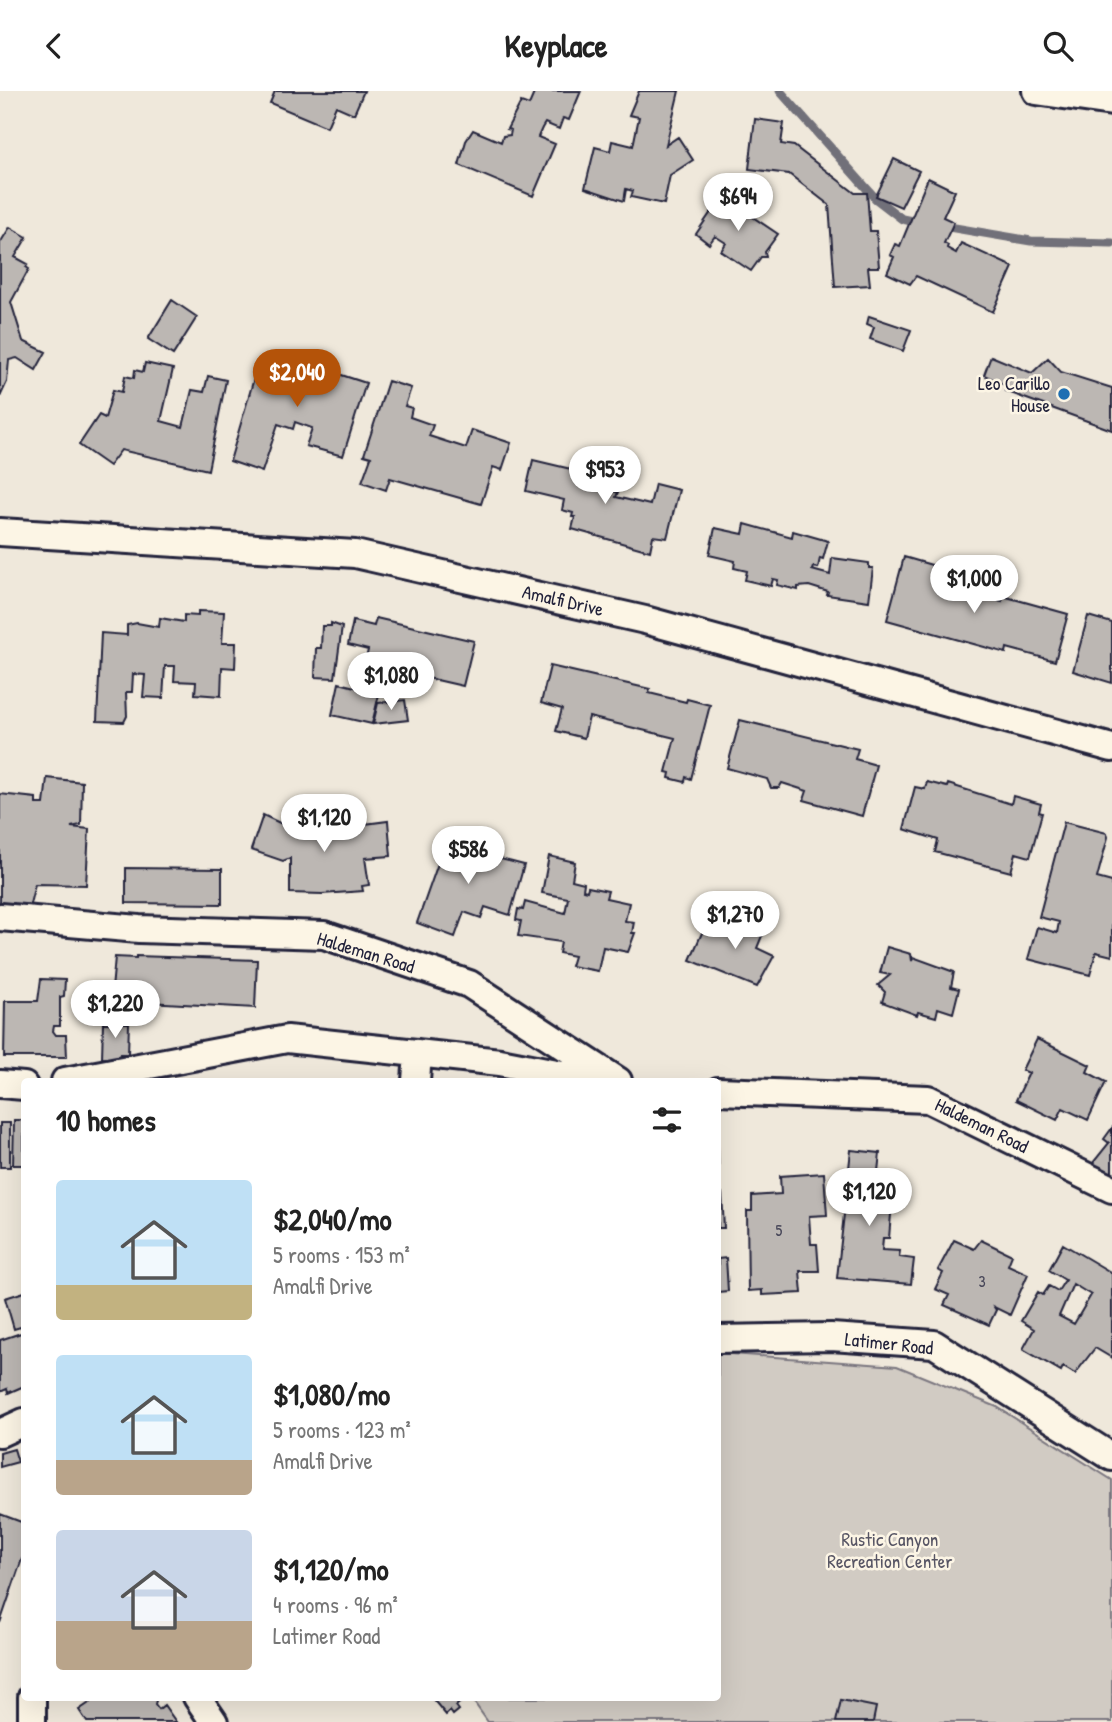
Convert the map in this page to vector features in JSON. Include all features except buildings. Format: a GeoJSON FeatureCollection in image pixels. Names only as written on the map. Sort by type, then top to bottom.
{"type":"FeatureCollection","features":[{"type":"Feature","properties":{"kind":"street"},"geometry":{"type":"LineString","coordinates":[[1036,91],[1112,102]]}},
{"type":"Feature","properties":{"kind":"street","name":"Amalfi Drive"},"geometry":{"type":"LineString","coordinates":[[0,532],[355,554],[645,619],[1112,748]]}},
{"type":"Feature","properties":{"kind":"street","name":"Haldeman Road"},"geometry":{"type":"LineString","coordinates":[[0,917],[139,929],[324,935],[469,984],[613,1078]]}},
{"type":"Feature","properties":{"kind":"street"},"geometry":{"type":"LineString","coordinates":[[81,1078],[287,1039],[500,1062],[583,1078]]}},
{"type":"Feature","properties":{"kind":"street"},"geometry":{"type":"LineString","coordinates":[[416,1078],[418,1053]]}},
{"type":"Feature","properties":{"kind":"street"},"geometry":{"type":"LineString","coordinates":[[0,1084],[21,1086]]}},
{"type":"Feature","properties":{"kind":"street","name":"Haldeman Road"},"geometry":{"type":"LineString","coordinates":[[721,1091],[928,1099],[1112,1189]]}},
{"type":"Feature","properties":{"kind":"street","name":"Latimer Road"},"geometry":{"type":"LineString","coordinates":[[721,1339],[831,1337],[934,1344],[1112,1457]]}},
{"type":"Feature","properties":{"kind":"street"},"geometry":{"type":"LineString","coordinates":[[0,1433],[21,1423]]}},
{"type":"Feature","properties":{"kind":"street"},"geometry":{"type":"LineString","coordinates":[[32,1701],[32,1722]]}},
{"type":"Feature","properties":{"kind":"street"},"geometry":{"type":"LineString","coordinates":[[200,1701],[214,1722]]}},
{"type":"Feature","properties":{"kind":"green space","name":"Rustic Canyon Recreation Center"},"geometry":{"type":"Polygon","coordinates":[[[721,1353],[897,1366],[997,1407],[1112,1480],[1112,1722],[488,1722],[473,1701],[721,1701],[721,1353]]]}},
{"type":"Feature","properties":{"kind":"waterway"},"geometry":{"type":"LineString","coordinates":[[780,91],[876,199],[902,219],[922,223]]}},
{"type":"Feature","properties":{"kind":"waterway"},"geometry":{"type":"LineString","coordinates":[[943,226],[1031,241],[1112,243]]}},
{"type":"Feature","properties":{"kind":"place","name":"Leo Carillo House"},"geometry":{"type":"Point","coordinates":[1064,394]}}]}
